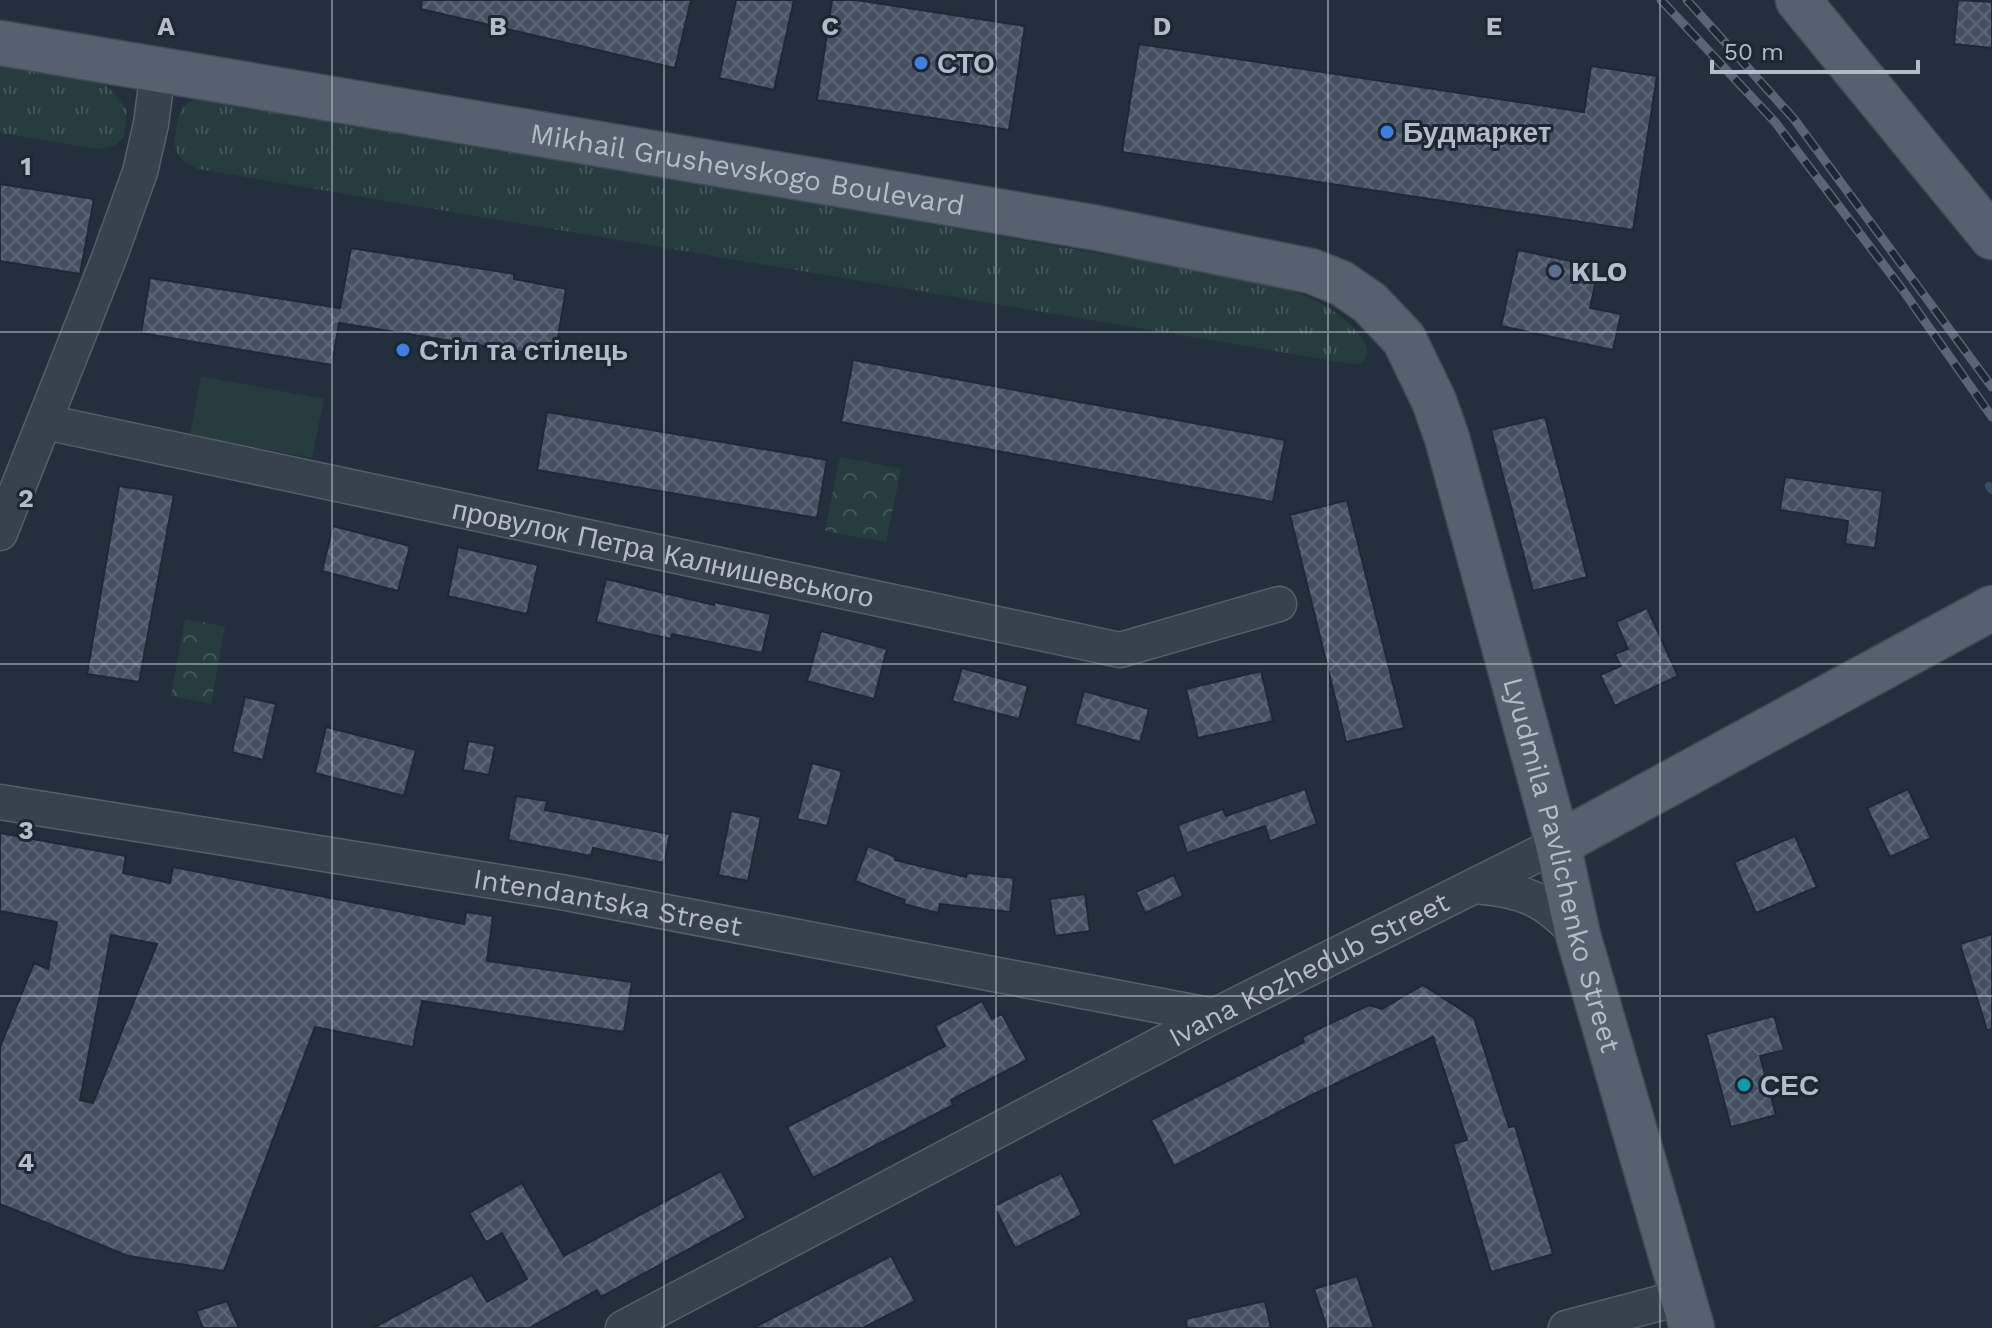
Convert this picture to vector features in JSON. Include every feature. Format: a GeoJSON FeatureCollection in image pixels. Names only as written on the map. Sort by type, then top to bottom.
{"type":"FeatureCollection","features":[{"type":"Feature","properties":{"kind":"main road"},"geometry":{"type":"LineString","coordinates":[[1798,0],[1992,237]]}},
{"type":"Feature","properties":{"kind":"main road","name":"Mikhail Grushevskogo Boulevard"},"geometry":{"type":"LineString","coordinates":[[0,43],[1097,228],[1311,271],[1341,283],[1370,303],[1404,339],[1434,401]]}},
{"type":"Feature","properties":{"kind":"main road","name":"Lyudmila Pavlichenko Street"},"geometry":{"type":"LineString","coordinates":[[1434,401],[1447,438],[1558,844],[1574,917],[1688,1313]]}},
{"type":"Feature","properties":{"kind":"main road","name":"Ivana Kozhedub Street"},"geometry":{"type":"LineString","coordinates":[[1558,844],[1992,608]]}},
{"type":"Feature","properties":{"kind":"main road"},"geometry":{"type":"LineString","coordinates":[[1535,763],[1565,798],[1592,810],[1622,809]]}},
{"type":"Feature","properties":{"kind":"main road"},"geometry":{"type":"LineString","coordinates":[[1574,917],[1580,864],[1598,836],[1622,809]]}},
{"type":"Feature","properties":{"kind":"street"},"geometry":{"type":"LineString","coordinates":[[0,533],[140,172],[151,124],[158,71]]}},
{"type":"Feature","properties":{"kind":"street","name":"провулок Петра Калнишевського"},"geometry":{"type":"LineString","coordinates":[[45,422],[1120,650],[1279,604]]}},
{"type":"Feature","properties":{"kind":"street"},"geometry":{"type":"LineString","coordinates":[[1506,870],[1526,839],[1535,810],[1535,763]]}},
{"type":"Feature","properties":{"kind":"street","name":"Intendantska Street"},"geometry":{"type":"LineString","coordinates":[[0,802],[561,892],[1214,1016]]}},
{"type":"Feature","properties":{"kind":"street","name":"Ivana Kozhedub Street"},"geometry":{"type":"LineString","coordinates":[[623,1328],[1214,1016],[1558,844]]}},
{"type":"Feature","properties":{"kind":"street"},"geometry":{"type":"LineString","coordinates":[[1474,886],[1501,888],[1532,897],[1574,917]]}},
{"type":"Feature","properties":{"kind":"street"},"geometry":{"type":"LineString","coordinates":[[1566,1328],[1688,1313]]}},
{"type":"Feature","properties":{"kind":"green space"},"geometry":{"type":"Polygon","coordinates":[[[0,65],[104,84],[127,110],[124,136],[116,145],[100,149],[0,133],[0,65]]]}},
{"type":"Feature","properties":{"kind":"green space"},"geometry":{"type":"Polygon","coordinates":[[[207,97],[1239,278],[1290,291],[1320,303],[1348,322],[1363,340],[1367,353],[1362,363],[1352,364],[198,169],[178,154],[176,129],[184,106],[207,97]]]}},
{"type":"Feature","properties":{"kind":"green space"},"geometry":{"type":"Polygon","coordinates":[[[201,376],[324,399],[312,458],[190,435],[201,376]]]}},
{"type":"Feature","properties":{"kind":"green space"},"geometry":{"type":"Polygon","coordinates":[[[840,457],[901,469],[886,542],[825,531],[840,457]]]}},
{"type":"Feature","properties":{"kind":"green space"},"geometry":{"type":"Polygon","coordinates":[[[185,619],[225,626],[211,704],[171,696],[185,619]]]}},
{"type":"Feature","properties":{"kind":"building"},"geometry":{"type":"Polygon","coordinates":[[[422,0],[691,0],[675,68],[421,9],[422,0]]]}},
{"type":"Feature","properties":{"kind":"building"},"geometry":{"type":"Polygon","coordinates":[[[736,0],[794,0],[774,90],[719,78],[736,0]]]}},
{"type":"Feature","properties":{"kind":"building","name":"СТО"},"geometry":{"type":"Polygon","coordinates":[[[832,0],[856,0],[1025,26],[1009,130],[817,100],[832,0]]]}},
{"type":"Feature","properties":{"kind":"building"},"geometry":{"type":"Polygon","coordinates":[[[1958,0],[1992,2],[1992,48],[1954,44],[1958,0]]]}},
{"type":"Feature","properties":{"kind":"building","name":"Будмаркет"},"geometry":{"type":"Polygon","coordinates":[[[1139,44],[1584,112],[1591,66],[1657,76],[1633,230],[1122,152],[1139,44]]]}},
{"type":"Feature","properties":{"kind":"building"},"geometry":{"type":"Polygon","coordinates":[[[0,184],[94,199],[80,274],[0,261],[0,184]]]}},
{"type":"Feature","properties":{"kind":"building"},"geometry":{"type":"Polygon","coordinates":[[[351,248],[514,274],[514,279],[566,289],[556,349],[529,344],[528,353],[339,323],[332,365],[141,333],[150,278],[340,308],[351,248]]]}},
{"type":"Feature","properties":{"kind":"building"},"geometry":{"type":"Polygon","coordinates":[[[1518,250],[1599,267],[1590,308],[1621,314],[1613,350],[1501,326],[1518,250]]]}},
{"type":"Feature","properties":{"kind":"building"},"geometry":{"type":"Polygon","coordinates":[[[853,360],[1285,440],[1273,502],[841,422],[853,360]]]}},
{"type":"Feature","properties":{"kind":"building"},"geometry":{"type":"Polygon","coordinates":[[[547,412],[827,460],[817,518],[537,470],[547,412]]]}},
{"type":"Feature","properties":{"kind":"building"},"geometry":{"type":"Polygon","coordinates":[[[1545,417],[1587,577],[1533,591],[1491,430],[1545,417]]]}},
{"type":"Feature","properties":{"kind":"building"},"geometry":{"type":"Polygon","coordinates":[[[1785,477],[1883,491],[1875,548],[1845,544],[1848,521],[1780,510],[1785,477]]]}},
{"type":"Feature","properties":{"kind":"building"},"geometry":{"type":"Polygon","coordinates":[[[119,486],[174,495],[139,682],[87,674],[119,486]]]}},
{"type":"Feature","properties":{"kind":"building"},"geometry":{"type":"Polygon","coordinates":[[[1347,500],[1404,728],[1346,742],[1290,515],[1347,500]]]}},
{"type":"Feature","properties":{"kind":"building"},"geometry":{"type":"Polygon","coordinates":[[[333,526],[410,546],[398,591],[322,571],[333,526]]]}},
{"type":"Feature","properties":{"kind":"building"},"geometry":{"type":"Polygon","coordinates":[[[458,547],[538,565],[527,614],[448,596],[458,547]]]}},
{"type":"Feature","properties":{"kind":"building"},"geometry":{"type":"Polygon","coordinates":[[[606,579],[714,605],[714,602],[771,614],[762,653],[672,634],[671,639],[596,622],[606,579]]]}},
{"type":"Feature","properties":{"kind":"building"},"geometry":{"type":"Polygon","coordinates":[[[1647,608],[1678,676],[1615,706],[1600,675],[1621,666],[1615,654],[1628,649],[1616,622],[1647,608]]]}},
{"type":"Feature","properties":{"kind":"building"},"geometry":{"type":"Polygon","coordinates":[[[821,631],[887,649],[874,699],[807,681],[821,631]]]}},
{"type":"Feature","properties":{"kind":"building"},"geometry":{"type":"Polygon","coordinates":[[[962,668],[1028,686],[1019,719],[952,701],[962,668]]]}},
{"type":"Feature","properties":{"kind":"building"},"geometry":{"type":"Polygon","coordinates":[[[1261,671],[1273,721],[1198,738],[1186,689],[1261,671]]]}},
{"type":"Feature","properties":{"kind":"building"},"geometry":{"type":"Polygon","coordinates":[[[1084,691],[1149,709],[1140,742],[1075,724],[1084,691]]]}},
{"type":"Feature","properties":{"kind":"building"},"geometry":{"type":"Polygon","coordinates":[[[245,697],[276,704],[263,760],[232,752],[245,697]]]}},
{"type":"Feature","properties":{"kind":"building"},"geometry":{"type":"Polygon","coordinates":[[[326,727],[416,750],[404,796],[315,773],[326,727]]]}},
{"type":"Feature","properties":{"kind":"building"},"geometry":{"type":"Polygon","coordinates":[[[468,741],[495,746],[489,775],[463,770],[468,741]]]}},
{"type":"Feature","properties":{"kind":"building"},"geometry":{"type":"Polygon","coordinates":[[[812,763],[842,771],[827,826],[797,819],[812,763]]]}},
{"type":"Feature","properties":{"kind":"building"},"geometry":{"type":"Polygon","coordinates":[[[1305,789],[1317,824],[1270,841],[1265,826],[1187,853],[1178,825],[1223,809],[1226,816],[1305,789]]]}},
{"type":"Feature","properties":{"kind":"building"},"geometry":{"type":"Polygon","coordinates":[[[1908,789],[1931,838],[1890,857],[1867,808],[1908,789]]]}},
{"type":"Feature","properties":{"kind":"building"},"geometry":{"type":"Polygon","coordinates":[[[516,796],[547,801],[545,810],[670,834],[664,863],[593,848],[591,856],[508,840],[516,796]]]}},
{"type":"Feature","properties":{"kind":"building"},"geometry":{"type":"Polygon","coordinates":[[[731,811],[761,817],[748,881],[718,875],[731,811]]]}},
{"type":"Feature","properties":{"kind":"building"},"geometry":{"type":"Polygon","coordinates":[[[0,833],[126,856],[123,873],[170,883],[173,867],[464,924],[466,912],[493,916],[487,961],[632,982],[624,1032],[422,1001],[413,1047],[315,1027],[224,1271],[128,1256],[0,1204],[0,1047],[34,963],[48,969],[57,922],[0,911],[0,833]],[[111,935],[80,1100],[93,1103],[157,944],[111,935]]]}},
{"type":"Feature","properties":{"kind":"building"},"geometry":{"type":"Polygon","coordinates":[[[1795,836],[1817,887],[1756,913],[1734,862],[1795,836]]]}},
{"type":"Feature","properties":{"kind":"building"},"geometry":{"type":"Polygon","coordinates":[[[868,846],[896,857],[895,860],[966,877],[967,873],[1014,878],[1010,912],[940,904],[938,913],[904,904],[905,900],[855,881],[868,846]]]}},
{"type":"Feature","properties":{"kind":"building"},"geometry":{"type":"Polygon","coordinates":[[[1174,875],[1183,896],[1145,913],[1136,892],[1174,875]]]}},
{"type":"Feature","properties":{"kind":"building"},"geometry":{"type":"Polygon","coordinates":[[[1085,894],[1090,931],[1055,936],[1050,899],[1085,894]]]}},
{"type":"Feature","properties":{"kind":"building"},"geometry":{"type":"Polygon","coordinates":[[[1992,934],[1992,1029],[1987,1030],[1960,944],[1992,934]]]}},
{"type":"Feature","properties":{"kind":"building"},"geometry":{"type":"Polygon","coordinates":[[[1423,985],[1474,1018],[1509,1127],[1515,1126],[1553,1254],[1491,1272],[1453,1144],[1467,1140],[1433,1037],[1174,1166],[1151,1120],[1304,1042],[1302,1037],[1369,1005],[1382,1009],[1423,985]]]}},
{"type":"Feature","properties":{"kind":"building"},"geometry":{"type":"Polygon","coordinates":[[[982,1001],[992,1019],[1002,1014],[1027,1060],[951,1100],[953,1105],[813,1178],[787,1127],[945,1046],[935,1026],[982,1001]]]}},
{"type":"Feature","properties":{"kind":"building","name":"СЕС"},"geometry":{"type":"Polygon","coordinates":[[[1774,1016],[1784,1050],[1760,1056],[1776,1115],[1731,1127],[1706,1034],[1774,1016]]]}},
{"type":"Feature","properties":{"kind":"building"},"geometry":{"type":"Polygon","coordinates":[[[721,1171],[746,1218],[601,1297],[597,1290],[529,1328],[373,1328],[472,1275],[487,1302],[527,1279],[502,1233],[486,1242],[469,1213],[522,1183],[564,1256],[721,1171]]]}},
{"type":"Feature","properties":{"kind":"building"},"geometry":{"type":"Polygon","coordinates":[[[1061,1173],[1082,1215],[1015,1248],[994,1206],[1061,1173]]]}},
{"type":"Feature","properties":{"kind":"building"},"geometry":{"type":"Polygon","coordinates":[[[891,1256],[915,1301],[863,1328],[753,1328],[891,1256]]]}},
{"type":"Feature","properties":{"kind":"building"},"geometry":{"type":"Polygon","coordinates":[[[1357,1276],[1374,1328],[1327,1328],[1314,1289],[1357,1276]]]}},
{"type":"Feature","properties":{"kind":"building"},"geometry":{"type":"Polygon","coordinates":[[[227,1301],[239,1328],[203,1328],[196,1311],[227,1301]]]}},
{"type":"Feature","properties":{"kind":"building"},"geometry":{"type":"Polygon","coordinates":[[[1265,1301],[1271,1328],[1187,1328],[1186,1319],[1265,1301]]]}},
{"type":"Feature","properties":{"kind":"waterway"},"geometry":{"type":"LineString","coordinates":[[1989,486],[1992,490]]}},
{"type":"Feature","properties":{"kind":"railway"},"geometry":{"type":"LineString","coordinates":[[1661,0],[1775,122],[1902,289],[1992,417]]}},
{"type":"Feature","properties":{"kind":"railway"},"geometry":{"type":"LineString","coordinates":[[1687,0],[1794,119],[1992,387]]}},
{"type":"Feature","properties":{"kind":"place","name":"СТО"},"geometry":{"type":"Point","coordinates":[921,63]}},
{"type":"Feature","properties":{"kind":"place","name":"Будмаркет"},"geometry":{"type":"Point","coordinates":[1387,132]}},
{"type":"Feature","properties":{"kind":"place","name":"KLO"},"geometry":{"type":"Point","coordinates":[1555,271]}},
{"type":"Feature","properties":{"kind":"place","name":"Стіл та стілець"},"geometry":{"type":"Point","coordinates":[403,350]}},
{"type":"Feature","properties":{"kind":"place","name":"СЕС"},"geometry":{"type":"Point","coordinates":[1744,1085]}}]}
